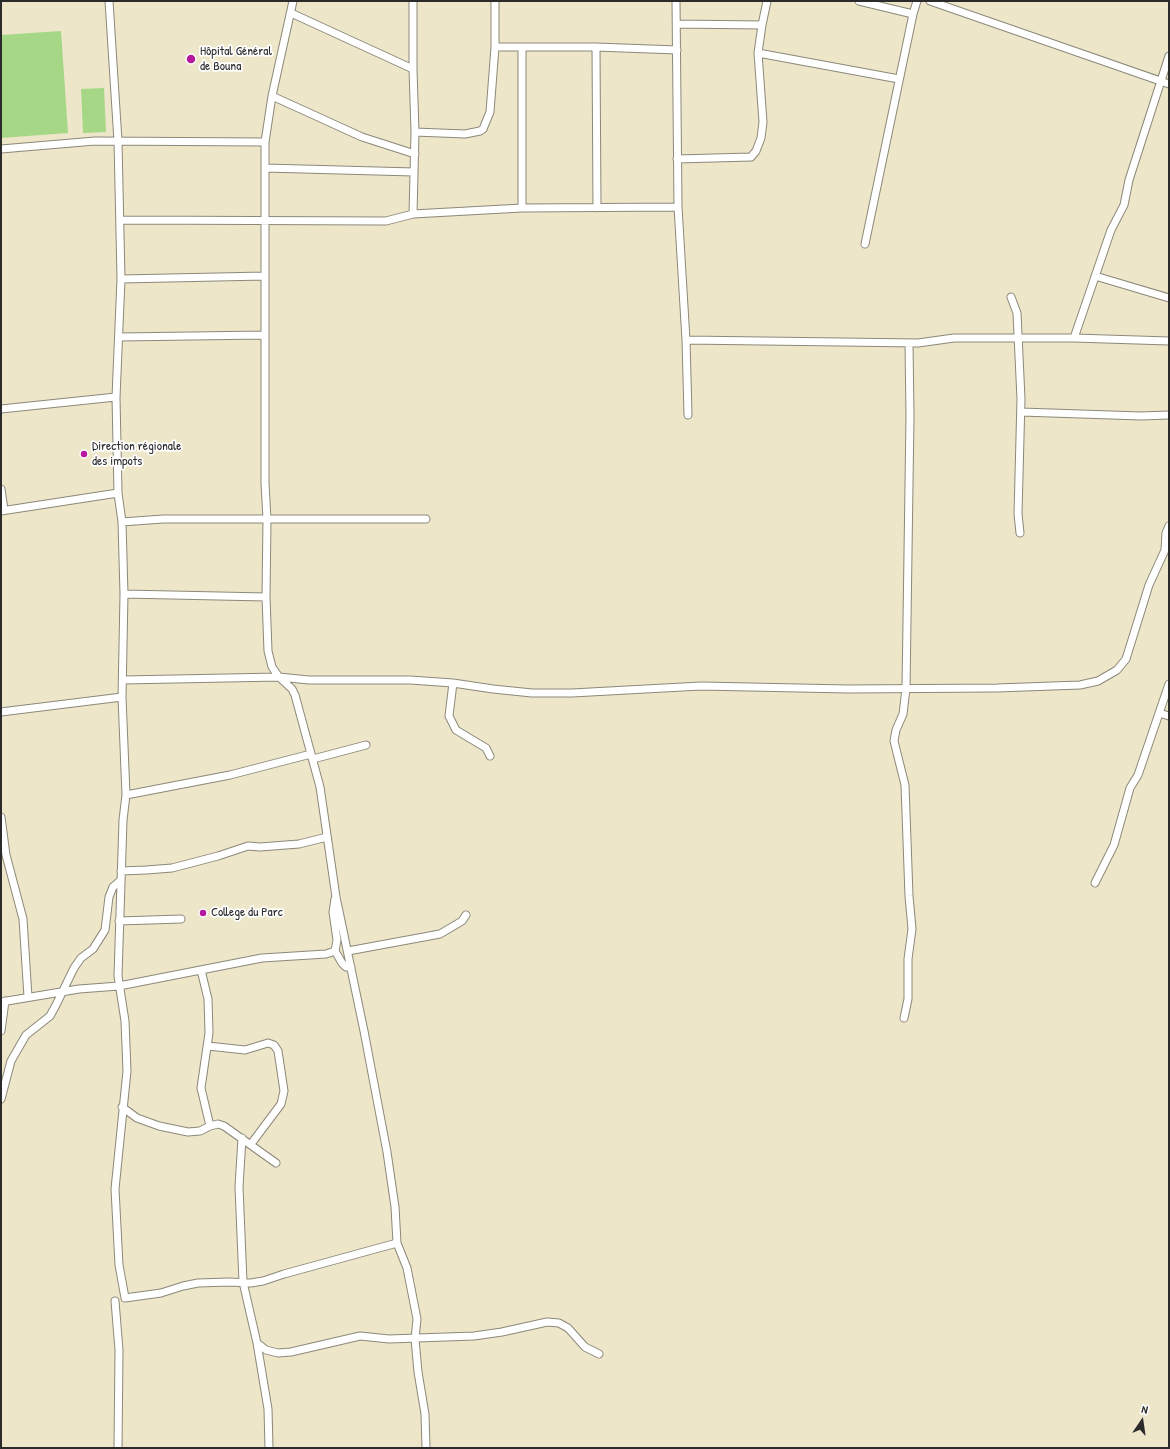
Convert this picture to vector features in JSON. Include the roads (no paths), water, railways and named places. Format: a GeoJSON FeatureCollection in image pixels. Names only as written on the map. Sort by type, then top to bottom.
{"type":"FeatureCollection","features":[{"type":"Feature","properties":{"kind":"street"},"geometry":{"type":"LineString","coordinates":[[109,1],[118,141],[122,279],[116,397],[118,493],[122,522],[124,594],[122,697],[126,795],[123,820],[120,882],[118,976],[125,1021],[126,1071],[115,1189],[119,1265],[125,1298],[161,1292],[198,1283],[251,1283],[263,1281],[290,1272],[397,1243]]}},
{"type":"Feature","properties":{"kind":"street"},"geometry":{"type":"LineString","coordinates":[[293,1],[272,96],[266,142],[264,483],[267,519],[266,597],[268,651],[272,667],[279,677],[292,689],[295,695],[320,787],[336,897],[348,951],[388,1160],[395,1207],[397,1243],[407,1268],[417,1319],[415,1339],[418,1372],[425,1414],[426,1446]]}},
{"type":"Feature","properties":{"kind":"street"},"geometry":{"type":"LineString","coordinates":[[413,1],[412,69],[415,132],[414,214]]}},
{"type":"Feature","properties":{"kind":"street"},"geometry":{"type":"LineString","coordinates":[[415,132],[465,134],[483,129],[490,112],[495,47],[495,1]]}},
{"type":"Feature","properties":{"kind":"street"},"geometry":{"type":"LineString","coordinates":[[676,1],[678,207],[686,340],[688,415]]}},
{"type":"Feature","properties":{"kind":"street"},"geometry":{"type":"LineString","coordinates":[[677,159],[751,157],[756,151],[761,138],[763,122],[758,53],[767,1]]}},
{"type":"Feature","properties":{"kind":"street"},"geometry":{"type":"LineString","coordinates":[[860,1],[913,14]]}},
{"type":"Feature","properties":{"kind":"street"},"geometry":{"type":"LineString","coordinates":[[865,244],[899,79],[917,1]]}},
{"type":"Feature","properties":{"kind":"street"},"geometry":{"type":"LineString","coordinates":[[930,1],[1169,84]]}},
{"type":"Feature","properties":{"kind":"street"},"geometry":{"type":"LineString","coordinates":[[291,13],[412,69]]}},
{"type":"Feature","properties":{"kind":"street"},"geometry":{"type":"LineString","coordinates":[[677,24],[762,25]]}},
{"type":"Feature","properties":{"kind":"street"},"geometry":{"type":"LineString","coordinates":[[495,47],[596,47],[677,50]]}},
{"type":"Feature","properties":{"kind":"street"},"geometry":{"type":"LineString","coordinates":[[522,47],[522,208]]}},
{"type":"Feature","properties":{"kind":"street"},"geometry":{"type":"LineString","coordinates":[[596,47],[596,208]]}},
{"type":"Feature","properties":{"kind":"street"},"geometry":{"type":"LineString","coordinates":[[758,53],[899,79]]}},
{"type":"Feature","properties":{"kind":"street"},"geometry":{"type":"LineString","coordinates":[[1074,338],[1111,230],[1124,205],[1129,180],[1169,56]]}},
{"type":"Feature","properties":{"kind":"street"},"geometry":{"type":"LineString","coordinates":[[272,96],[362,137],[415,154]]}},
{"type":"Feature","properties":{"kind":"street"},"geometry":{"type":"LineString","coordinates":[[1,149],[95,141],[266,142]]}},
{"type":"Feature","properties":{"kind":"street"},"geometry":{"type":"LineString","coordinates":[[265,168],[414,172]]}},
{"type":"Feature","properties":{"kind":"street"},"geometry":{"type":"LineString","coordinates":[[120,220],[386,221],[414,214],[522,208],[678,207]]}},
{"type":"Feature","properties":{"kind":"street"},"geometry":{"type":"LineString","coordinates":[[122,279],[265,276]]}},
{"type":"Feature","properties":{"kind":"street"},"geometry":{"type":"LineString","coordinates":[[1094,276],[1169,298]]}},
{"type":"Feature","properties":{"kind":"street"},"geometry":{"type":"LineString","coordinates":[[1011,297],[1017,313],[1021,412],[1018,514],[1020,533]]}},
{"type":"Feature","properties":{"kind":"street"},"geometry":{"type":"LineString","coordinates":[[119,337],[265,335]]}},
{"type":"Feature","properties":{"kind":"street"},"geometry":{"type":"LineString","coordinates":[[686,340],[909,342],[954,338],[1074,338],[1169,341]]}},
{"type":"Feature","properties":{"kind":"street"},"geometry":{"type":"LineString","coordinates":[[904,1018],[908,999],[908,959],[912,929],[909,896],[905,785],[894,741],[896,730],[903,714],[906,688],[910,416],[909,342]]}},
{"type":"Feature","properties":{"kind":"street"},"geometry":{"type":"LineString","coordinates":[[1,409],[116,397]]}},
{"type":"Feature","properties":{"kind":"street"},"geometry":{"type":"LineString","coordinates":[[1021,412],[1134,416],[1169,415]]}},
{"type":"Feature","properties":{"kind":"street"},"geometry":{"type":"LineString","coordinates":[[1,489],[2,510],[118,493]]}},
{"type":"Feature","properties":{"kind":"street"},"geometry":{"type":"LineString","coordinates":[[122,522],[163,519],[426,518]]}},
{"type":"Feature","properties":{"kind":"street"},"geometry":{"type":"LineString","coordinates":[[122,680],[279,677],[309,680],[410,680],[453,683],[532,693],[572,693],[701,686],[848,689],[997,688],[1080,685],[1098,681],[1117,670],[1126,659],[1149,585],[1165,550],[1166,533],[1169,526]]}},
{"type":"Feature","properties":{"kind":"street"},"geometry":{"type":"LineString","coordinates":[[124,594],[266,597]]}},
{"type":"Feature","properties":{"kind":"street"},"geometry":{"type":"LineString","coordinates":[[453,683],[449,716],[456,730],[486,748],[490,756]]}},
{"type":"Feature","properties":{"kind":"street"},"geometry":{"type":"LineString","coordinates":[[1095,883],[1114,845],[1130,788],[1138,775],[1169,684]]}},
{"type":"Feature","properties":{"kind":"street"},"geometry":{"type":"LineString","coordinates":[[1,712],[122,697]]}},
{"type":"Feature","properties":{"kind":"street"},"geometry":{"type":"LineString","coordinates":[[1159,713],[1169,716]]}},
{"type":"Feature","properties":{"kind":"street"},"geometry":{"type":"LineString","coordinates":[[126,795],[230,775],[366,745]]}},
{"type":"Feature","properties":{"kind":"street"},"geometry":{"type":"LineString","coordinates":[[1,817],[6,855],[23,919],[28,997]]}},
{"type":"Feature","properties":{"kind":"street"},"geometry":{"type":"LineString","coordinates":[[121,870],[172,868],[218,856],[248,846],[260,847],[299,844],[327,837]]}},
{"type":"Feature","properties":{"kind":"street"},"geometry":{"type":"LineString","coordinates":[[1,1099],[12,1061],[26,1035],[50,1016],[74,968],[81,958],[93,949],[105,930],[109,897],[113,887],[120,882]]}},
{"type":"Feature","properties":{"kind":"street"},"geometry":{"type":"LineString","coordinates":[[336,897],[333,904],[336,940],[335,951],[342,963],[346,967],[351,967]]}},
{"type":"Feature","properties":{"kind":"street"},"geometry":{"type":"LineString","coordinates":[[348,951],[440,934],[462,920],[466,915]]}},
{"type":"Feature","properties":{"kind":"street"},"geometry":{"type":"LineString","coordinates":[[120,921],[181,919]]}},
{"type":"Feature","properties":{"kind":"street"},"geometry":{"type":"LineString","coordinates":[[1,1031],[3,1002],[79,989],[119,986],[262,958],[326,954],[335,951]]}},
{"type":"Feature","properties":{"kind":"street"},"geometry":{"type":"LineString","coordinates":[[201,970],[208,999],[209,1033],[201,1088],[210,1126]]}},
{"type":"Feature","properties":{"kind":"street"},"geometry":{"type":"LineString","coordinates":[[208,1046],[245,1050],[268,1043],[274,1045],[278,1050],[284,1091],[281,1104],[251,1144]]}},
{"type":"Feature","properties":{"kind":"street"},"geometry":{"type":"LineString","coordinates":[[122,1107],[137,1118],[159,1126],[188,1132],[200,1131],[218,1124],[224,1126],[276,1163]]}},
{"type":"Feature","properties":{"kind":"street"},"geometry":{"type":"LineString","coordinates":[[242,1138],[239,1187],[243,1282],[257,1343],[268,1409],[269,1448]]}},
{"type":"Feature","properties":{"kind":"street"},"geometry":{"type":"LineString","coordinates":[[115,1301],[119,1350],[118,1448]]}},
{"type":"Feature","properties":{"kind":"street"},"geometry":{"type":"LineString","coordinates":[[257,1343],[266,1350],[278,1353],[291,1352],[360,1336],[389,1339],[474,1336],[502,1332],[547,1322],[559,1322],[568,1328],[585,1347],[599,1354]]}},
{"type":"Feature","properties":{"kind":"place","name":"Hôpital Général de Bouna"},"geometry":{"type":"Point","coordinates":[191,59]}},
{"type":"Feature","properties":{"kind":"place","name":"Direction régionale des impots"},"geometry":{"type":"Point","coordinates":[84,454]}},
{"type":"Feature","properties":{"kind":"place","name":"College du Parc"},"geometry":{"type":"Point","coordinates":[203,913]}}]}
